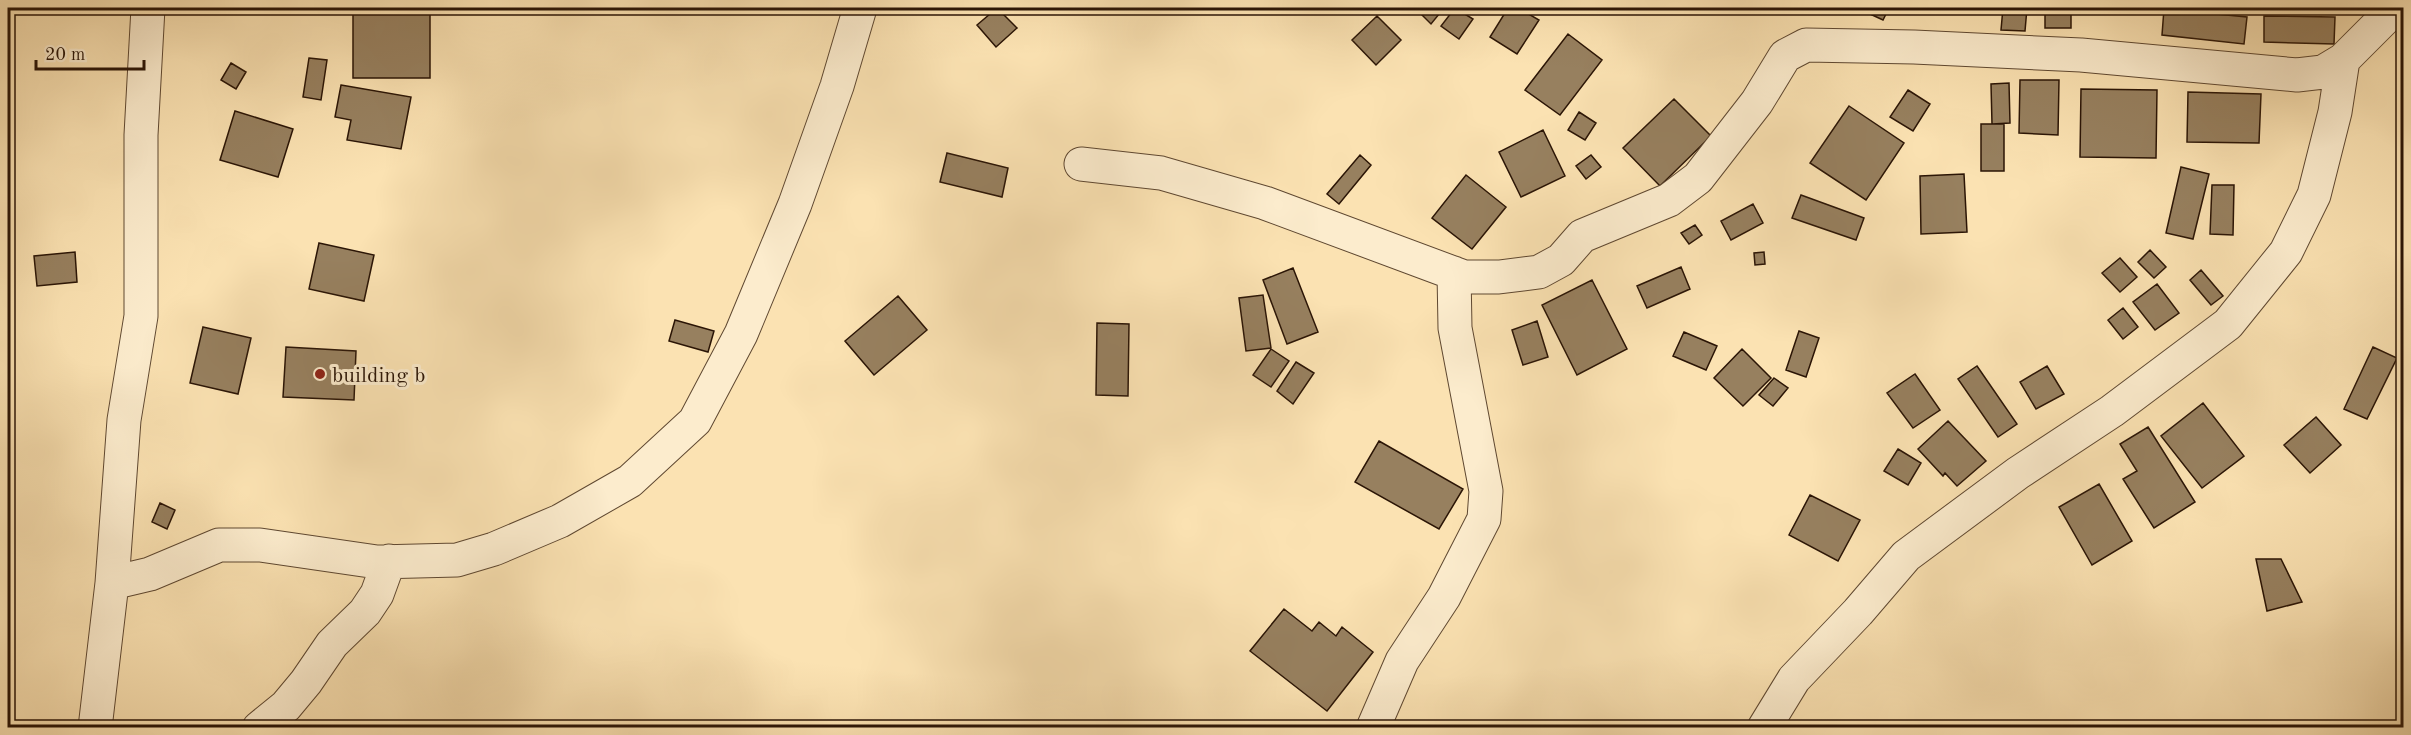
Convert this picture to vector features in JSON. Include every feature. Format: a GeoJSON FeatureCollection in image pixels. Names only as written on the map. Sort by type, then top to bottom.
{"type":"FeatureCollection","features":[{"type":"Feature","properties":{"kind":"street"},"geometry":{"type":"LineString","coordinates":[[95,728],[112,583],[124,420],[141,315],[141,135],[148,8]]}},
{"type":"Feature","properties":{"kind":"street"},"geometry":{"type":"LineString","coordinates":[[112,583],[150,574],[219,545],[260,545],[389,561],[457,560],[494,549],[560,521],[630,481],[695,421],[741,334],[795,204],[837,86],[860,8]]}},
{"type":"Feature","properties":{"kind":"street"},"geometry":{"type":"LineString","coordinates":[[1081,164],[1161,173],[1265,203],[1464,277],[1499,277],[1539,272],[1561,260],[1582,236],[1669,200],[1698,177],[1757,102],[1785,56],[1806,45],[1914,47],[2081,55],[2297,75],[2323,72],[2343,60],[2395,8]]}},
{"type":"Feature","properties":{"kind":"street"},"geometry":{"type":"LineString","coordinates":[[1764,728],[1794,679],[1858,612],[1906,556],[2018,473],[2112,411],[2228,324],[2286,252],[2314,195],[2335,112],[2343,60]]}},
{"type":"Feature","properties":{"kind":"street"},"geometry":{"type":"LineString","coordinates":[[1373,728],[1402,661],[1444,597],[1484,519],[1485,491],[1455,328],[1454,273]]}},
{"type":"Feature","properties":{"kind":"street"},"geometry":{"type":"LineString","coordinates":[[259,728],[286,706],[332,644],[365,612],[377,594],[389,561]]}},
{"type":"Feature","properties":{"kind":"building"},"geometry":{"type":"Polygon","coordinates":[[[997,8],[1017,28],[996,47],[977,25],[997,8]]]}},
{"type":"Feature","properties":{"kind":"building"},"geometry":{"type":"Polygon","coordinates":[[[1415,8],[1444,8],[1431,24],[1415,8]]]}},
{"type":"Feature","properties":{"kind":"building"},"geometry":{"type":"Polygon","coordinates":[[[1455,8],[1473,19],[1459,39],[1441,26],[1455,8]]]}},
{"type":"Feature","properties":{"kind":"building"},"geometry":{"type":"Polygon","coordinates":[[[1508,8],[1518,8],[1539,20],[1517,54],[1490,37],[1508,8]]]}},
{"type":"Feature","properties":{"kind":"building"},"geometry":{"type":"Polygon","coordinates":[[[1857,8],[1889,8],[1883,20],[1857,8]]]}},
{"type":"Feature","properties":{"kind":"building"},"geometry":{"type":"Polygon","coordinates":[[[2003,8],[2027,8],[2025,31],[2001,30],[2003,8]]]}},
{"type":"Feature","properties":{"kind":"building"},"geometry":{"type":"Polygon","coordinates":[[[2045,8],[2071,8],[2071,28],[2045,28],[2045,8]]]}},
{"type":"Feature","properties":{"kind":"building"},"geometry":{"type":"Polygon","coordinates":[[[2164,9],[2247,17],[2244,44],[2162,35],[2164,9]]]}},
{"type":"Feature","properties":{"kind":"building"},"geometry":{"type":"Polygon","coordinates":[[[353,11],[430,11],[430,78],[353,78],[353,11]]]}},
{"type":"Feature","properties":{"kind":"building"},"geometry":{"type":"Polygon","coordinates":[[[1377,16],[1401,40],[1376,65],[1352,40],[1377,16]]]}},
{"type":"Feature","properties":{"kind":"building"},"geometry":{"type":"Polygon","coordinates":[[[2264,16],[2335,17],[2334,44],[2264,42],[2264,16]]]}},
{"type":"Feature","properties":{"kind":"building"},"geometry":{"type":"Polygon","coordinates":[[[1568,34],[1602,60],[1560,115],[1525,90],[1568,34]]]}},
{"type":"Feature","properties":{"kind":"building"},"geometry":{"type":"Polygon","coordinates":[[[309,58],[327,60],[321,100],[303,97],[309,58]]]}},
{"type":"Feature","properties":{"kind":"building"},"geometry":{"type":"Polygon","coordinates":[[[231,63],[246,72],[236,89],[221,80],[231,63]]]}},
{"type":"Feature","properties":{"kind":"building"},"geometry":{"type":"Polygon","coordinates":[[[2020,80],[2059,80],[2058,135],[2019,133],[2020,80]]]}},
{"type":"Feature","properties":{"kind":"building"},"geometry":{"type":"Polygon","coordinates":[[[2009,83],[2010,123],[1992,124],[1991,84],[2009,83]]]}},
{"type":"Feature","properties":{"kind":"building"},"geometry":{"type":"Polygon","coordinates":[[[341,85],[411,97],[401,149],[347,140],[351,120],[335,117],[341,85]]]}},
{"type":"Feature","properties":{"kind":"building"},"geometry":{"type":"Polygon","coordinates":[[[2081,89],[2157,90],[2156,158],[2080,157],[2081,89]]]}},
{"type":"Feature","properties":{"kind":"building"},"geometry":{"type":"Polygon","coordinates":[[[1908,90],[1930,104],[1913,131],[1890,117],[1908,90]]]}},
{"type":"Feature","properties":{"kind":"building"},"geometry":{"type":"Polygon","coordinates":[[[2188,92],[2261,94],[2259,143],[2187,142],[2188,92]]]}},
{"type":"Feature","properties":{"kind":"building"},"geometry":{"type":"Polygon","coordinates":[[[1674,99],[1711,136],[1660,186],[1623,148],[1674,99]]]}},
{"type":"Feature","properties":{"kind":"building"},"geometry":{"type":"Polygon","coordinates":[[[1849,106],[1904,143],[1866,200],[1810,163],[1849,106]]]}},
{"type":"Feature","properties":{"kind":"building"},"geometry":{"type":"Polygon","coordinates":[[[235,111],[293,129],[278,177],[220,160],[235,111]]]}},
{"type":"Feature","properties":{"kind":"building"},"geometry":{"type":"Polygon","coordinates":[[[1579,112],[1596,123],[1585,140],[1568,130],[1579,112]]]}},
{"type":"Feature","properties":{"kind":"building"},"geometry":{"type":"Polygon","coordinates":[[[1981,124],[2004,124],[2004,171],[1981,171],[1981,124]]]}},
{"type":"Feature","properties":{"kind":"building"},"geometry":{"type":"Polygon","coordinates":[[[1543,130],[1565,176],[1521,197],[1499,152],[1543,130]]]}},
{"type":"Feature","properties":{"kind":"building"},"geometry":{"type":"Polygon","coordinates":[[[947,153],[1008,168],[1002,197],[940,182],[947,153]]]}},
{"type":"Feature","properties":{"kind":"building"},"geometry":{"type":"Polygon","coordinates":[[[1360,155],[1371,165],[1339,204],[1327,194],[1360,155]]]}},
{"type":"Feature","properties":{"kind":"building"},"geometry":{"type":"Polygon","coordinates":[[[1591,155],[1601,167],[1586,179],[1576,166],[1591,155]]]}},
{"type":"Feature","properties":{"kind":"building"},"geometry":{"type":"Polygon","coordinates":[[[2181,167],[2209,174],[2193,239],[2166,233],[2181,167]]]}},
{"type":"Feature","properties":{"kind":"building"},"geometry":{"type":"Polygon","coordinates":[[[1964,174],[1967,232],[1921,234],[1920,176],[1964,174]]]}},
{"type":"Feature","properties":{"kind":"building"},"geometry":{"type":"Polygon","coordinates":[[[1466,175],[1506,207],[1472,249],[1432,218],[1466,175]]]}},
{"type":"Feature","properties":{"kind":"building"},"geometry":{"type":"Polygon","coordinates":[[[2212,185],[2234,185],[2233,235],[2210,234],[2212,185]]]}},
{"type":"Feature","properties":{"kind":"building"},"geometry":{"type":"Polygon","coordinates":[[[1801,195],[1864,218],[1856,240],[1792,218],[1801,195]]]}},
{"type":"Feature","properties":{"kind":"building"},"geometry":{"type":"Polygon","coordinates":[[[1753,204],[1763,223],[1731,240],[1721,221],[1753,204]]]}},
{"type":"Feature","properties":{"kind":"building"},"geometry":{"type":"Polygon","coordinates":[[[1695,225],[1702,235],[1689,244],[1681,233],[1695,225]]]}},
{"type":"Feature","properties":{"kind":"building"},"geometry":{"type":"Polygon","coordinates":[[[319,243],[374,255],[364,301],[309,289],[319,243]]]}},
{"type":"Feature","properties":{"kind":"building"},"geometry":{"type":"Polygon","coordinates":[[[2150,250],[2166,267],[2154,278],[2138,262],[2150,250]]]}},
{"type":"Feature","properties":{"kind":"building"},"geometry":{"type":"Polygon","coordinates":[[[75,252],[77,282],[37,286],[34,256],[75,252]]]}},
{"type":"Feature","properties":{"kind":"building"},"geometry":{"type":"Polygon","coordinates":[[[1764,252],[1765,264],[1755,265],[1754,253],[1764,252]]]}},
{"type":"Feature","properties":{"kind":"building"},"geometry":{"type":"Polygon","coordinates":[[[2120,258],[2137,277],[2120,292],[2102,273],[2120,258]]]}},
{"type":"Feature","properties":{"kind":"building"},"geometry":{"type":"Polygon","coordinates":[[[1681,267],[1690,289],[1647,308],[1637,286],[1681,267]]]}},
{"type":"Feature","properties":{"kind":"building"},"geometry":{"type":"Polygon","coordinates":[[[1293,268],[1318,332],[1287,344],[1263,280],[1293,268]]]}},
{"type":"Feature","properties":{"kind":"building"},"geometry":{"type":"Polygon","coordinates":[[[2201,270],[2223,296],[2211,305],[2190,280],[2201,270]]]}},
{"type":"Feature","properties":{"kind":"building"},"geometry":{"type":"Polygon","coordinates":[[[1592,280],[1627,349],[1577,375],[1542,305],[1592,280]]]}},
{"type":"Feature","properties":{"kind":"building"},"geometry":{"type":"Polygon","coordinates":[[[2157,284],[2179,313],[2155,330],[2133,302],[2157,284]]]}},
{"type":"Feature","properties":{"kind":"building"},"geometry":{"type":"Polygon","coordinates":[[[1263,295],[1271,348],[1246,351],[1239,298],[1263,295]]]}},
{"type":"Feature","properties":{"kind":"building"},"geometry":{"type":"Polygon","coordinates":[[[898,296],[927,330],[874,375],[845,341],[898,296]]]}},
{"type":"Feature","properties":{"kind":"building"},"geometry":{"type":"Polygon","coordinates":[[[2123,308],[2138,327],[2123,339],[2108,320],[2123,308]]]}},
{"type":"Feature","properties":{"kind":"building"},"geometry":{"type":"Polygon","coordinates":[[[675,320],[714,331],[708,352],[669,341],[675,320]]]}},
{"type":"Feature","properties":{"kind":"building"},"geometry":{"type":"Polygon","coordinates":[[[1537,321],[1548,357],[1523,365],[1512,330],[1537,321]]]}},
{"type":"Feature","properties":{"kind":"building"},"geometry":{"type":"Polygon","coordinates":[[[1097,323],[1129,324],[1128,396],[1096,395],[1097,323]]]}},
{"type":"Feature","properties":{"kind":"building"},"geometry":{"type":"Polygon","coordinates":[[[203,327],[251,338],[238,394],[190,383],[203,327]]]}},
{"type":"Feature","properties":{"kind":"building"},"geometry":{"type":"Polygon","coordinates":[[[1799,331],[1819,338],[1806,377],[1786,370],[1799,331]]]}},
{"type":"Feature","properties":{"kind":"building"},"geometry":{"type":"Polygon","coordinates":[[[1684,332],[1717,346],[1706,370],[1673,356],[1684,332]]]}},
{"type":"Feature","properties":{"kind":"building","name":"building b"},"geometry":{"type":"Polygon","coordinates":[[[286,347],[356,351],[354,400],[283,397],[286,347]]]}},
{"type":"Feature","properties":{"kind":"building"},"geometry":{"type":"Polygon","coordinates":[[[2373,347],[2397,358],[2367,419],[2344,409],[2373,347]]]}},
{"type":"Feature","properties":{"kind":"building"},"geometry":{"type":"Polygon","coordinates":[[[1271,349],[1289,361],[1271,387],[1253,375],[1271,349]]]}},
{"type":"Feature","properties":{"kind":"building"},"geometry":{"type":"Polygon","coordinates":[[[1742,349],[1771,378],[1743,406],[1714,378],[1742,349]]]}},
{"type":"Feature","properties":{"kind":"building"},"geometry":{"type":"Polygon","coordinates":[[[1296,362],[1314,373],[1293,404],[1277,391],[1296,362]]]}},
{"type":"Feature","properties":{"kind":"building"},"geometry":{"type":"Polygon","coordinates":[[[1977,366],[2017,424],[1998,437],[1958,379],[1977,366]]]}},
{"type":"Feature","properties":{"kind":"building"},"geometry":{"type":"Polygon","coordinates":[[[2047,366],[2064,394],[2036,409],[2020,382],[2047,366]]]}},
{"type":"Feature","properties":{"kind":"building"},"geometry":{"type":"Polygon","coordinates":[[[1915,374],[1940,410],[1913,428],[1887,393],[1915,374]]]}},
{"type":"Feature","properties":{"kind":"building"},"geometry":{"type":"Polygon","coordinates":[[[1774,378],[1788,388],[1773,406],[1759,395],[1774,378]]]}},
{"type":"Feature","properties":{"kind":"building"},"geometry":{"type":"Polygon","coordinates":[[[2203,403],[2244,456],[2202,488],[2161,436],[2203,403]]]}},
{"type":"Feature","properties":{"kind":"building"},"geometry":{"type":"Polygon","coordinates":[[[2316,417],[2341,445],[2310,473],[2284,445],[2316,417]]]}},
{"type":"Feature","properties":{"kind":"building"},"geometry":{"type":"Polygon","coordinates":[[[1948,421],[1986,461],[1957,486],[1945,473],[1943,476],[1918,449],[1948,421]]]}},
{"type":"Feature","properties":{"kind":"building"},"geometry":{"type":"Polygon","coordinates":[[[2148,427],[2195,502],[2154,528],[2123,479],[2137,471],[2120,444],[2148,427]]]}},
{"type":"Feature","properties":{"kind":"building"},"geometry":{"type":"Polygon","coordinates":[[[1379,441],[1463,489],[1439,529],[1355,482],[1379,441]]]}},
{"type":"Feature","properties":{"kind":"building"},"geometry":{"type":"Polygon","coordinates":[[[1898,449],[1921,463],[1908,485],[1884,471],[1898,449]]]}},
{"type":"Feature","properties":{"kind":"building"},"geometry":{"type":"Polygon","coordinates":[[[2099,484],[2132,541],[2092,565],[2059,507],[2099,484]]]}},
{"type":"Feature","properties":{"kind":"building"},"geometry":{"type":"Polygon","coordinates":[[[1810,495],[1860,520],[1838,561],[1789,535],[1810,495]]]}},
{"type":"Feature","properties":{"kind":"building"},"geometry":{"type":"Polygon","coordinates":[[[160,503],[175,510],[167,529],[152,522],[160,503]]]}},
{"type":"Feature","properties":{"kind":"building"},"geometry":{"type":"Polygon","coordinates":[[[2256,559],[2281,559],[2302,602],[2267,611],[2256,559]]]}},
{"type":"Feature","properties":{"kind":"building"},"geometry":{"type":"Polygon","coordinates":[[[1284,609],[1312,631],[1319,622],[1336,636],[1342,627],[1373,652],[1327,711],[1250,651],[1284,609]]]}},
{"type":"Feature","properties":{"kind":"place","name":"building b"},"geometry":{"type":"Point","coordinates":[320,374]}}]}
